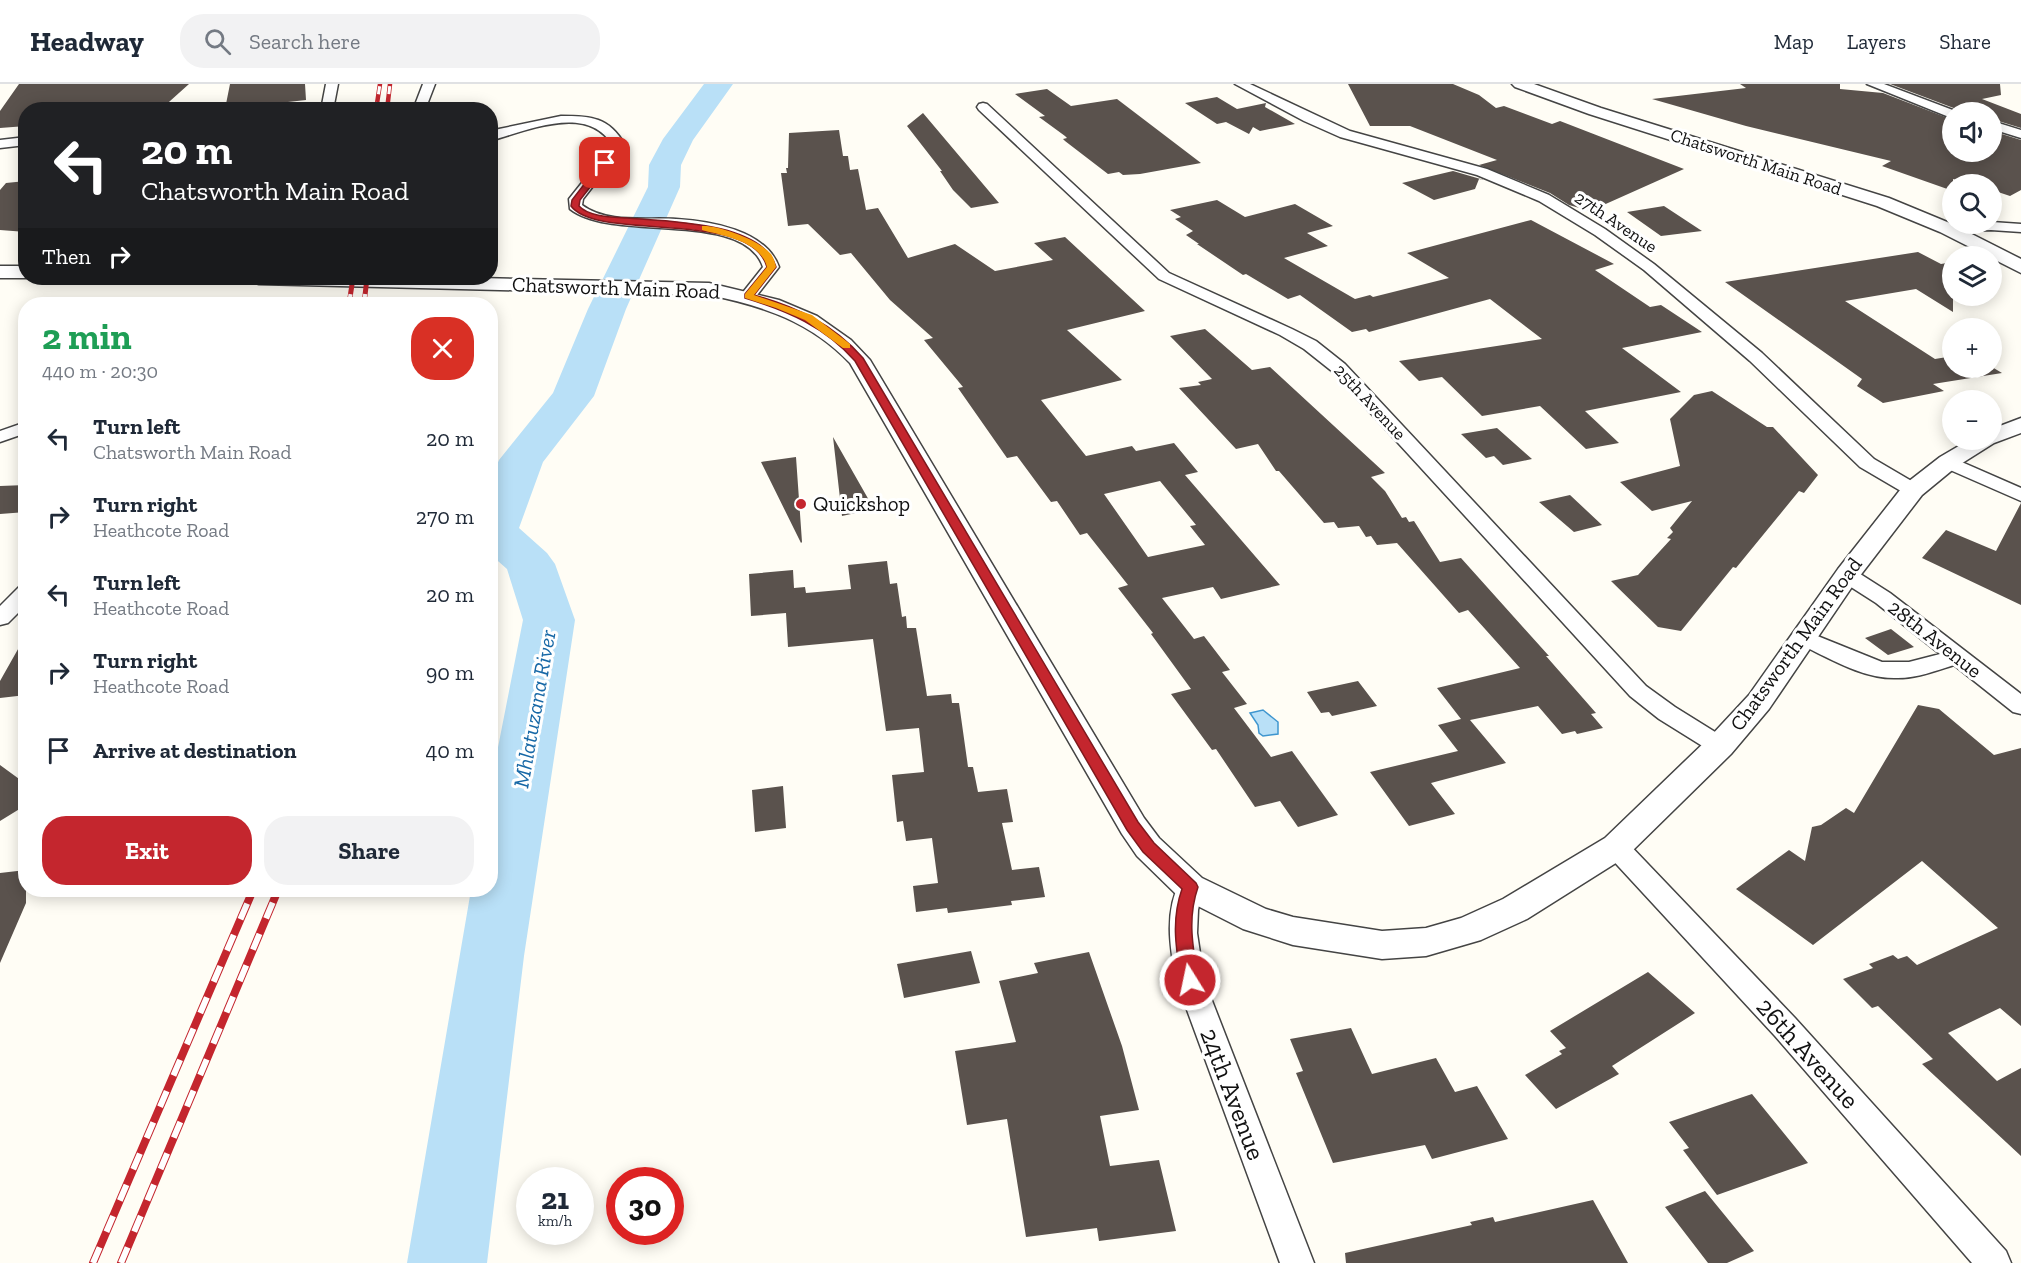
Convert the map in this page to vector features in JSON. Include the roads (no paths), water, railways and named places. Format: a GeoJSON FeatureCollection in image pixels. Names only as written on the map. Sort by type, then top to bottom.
{"type":"FeatureCollection","features":[{"type":"Feature","properties":{"kind":"street"},"geometry":{"type":"LineString","coordinates":[[328,102],[332,84]]}},
{"type":"Feature","properties":{"kind":"street"},"geometry":{"type":"LineString","coordinates":[[422,102],[429,84]]}},
{"type":"Feature","properties":{"kind":"street","name":"27th Avenue"},"geometry":{"type":"LineString","coordinates":[[1241,84],[1345,134],[1380,146],[1482,172],[1544,198],[1600,232],[1649,267],[1756,357],[1867,463],[1913,490]]}},
{"type":"Feature","properties":{"kind":"street","name":"Chatsworth Main Road"},"geometry":{"type":"LineString","coordinates":[[1520,84],[1573,104],[1882,202],[1942,226]]}},
{"type":"Feature","properties":{"kind":"street"},"geometry":{"type":"LineString","coordinates":[[1873,84],[1942,110]]}},
{"type":"Feature","properties":{"kind":"street","name":"25th Avenue"},"geometry":{"type":"LineString","coordinates":[[983,107],[1164,276],[1286,332],[1310,345],[1330,360],[1638,691],[1667,713],[1720,746]]}},
{"type":"Feature","properties":{"kind":"street"},"geometry":{"type":"LineString","coordinates":[[498,134],[514,127],[555,120],[594,123],[610,129],[616,135],[619,144],[576,200],[575,206],[579,212],[604,219],[686,224],[741,238],[757,246],[769,257],[771,267],[748,296]]}},
{"type":"Feature","properties":{"kind":"street"},"geometry":{"type":"LineString","coordinates":[[2002,128],[2021,134]]}},
{"type":"Feature","properties":{"kind":"street"},"geometry":{"type":"LineString","coordinates":[[0,144],[18,142]]}},
{"type":"Feature","properties":{"kind":"street"},"geometry":{"type":"LineString","coordinates":[[2002,227],[2021,228]]}},
{"type":"Feature","properties":{"kind":"street","name":"Chatsworth Main Road"},"geometry":{"type":"LineString","coordinates":[[1958,234],[2021,267]]}},
{"type":"Feature","properties":{"kind":"street"},"geometry":{"type":"LineString","coordinates":[[0,272],[18,272]]}},
{"type":"Feature","properties":{"kind":"street","name":"Chatsworth Main Road"},"geometry":{"type":"LineString","coordinates":[[498,283],[668,286],[709,289],[748,296],[780,306],[808,318],[844,343],[859,360],[1132,826],[1148,847],[1190,887],[1255,919],[1293,931],[1382,945],[1426,942],[1469,930],[1515,909],[1616,847],[1720,746],[1759,702],[1847,575],[1913,490],[1948,462],[1968,450]]}},
{"type":"Feature","properties":{"kind":"street"},"geometry":{"type":"LineString","coordinates":[[2002,433],[2021,425]]}},
{"type":"Feature","properties":{"kind":"street"},"geometry":{"type":"LineString","coordinates":[[0,436],[18,430]]}},
{"type":"Feature","properties":{"kind":"street"},"geometry":{"type":"LineString","coordinates":[[1948,462],[2021,495]]}},
{"type":"Feature","properties":{"kind":"street","name":"28th Avenue"},"geometry":{"type":"LineString","coordinates":[[1847,575],[1883,598],[2021,706]]}},
{"type":"Feature","properties":{"kind":"street"},"geometry":{"type":"LineString","coordinates":[[0,618],[18,600]]}},
{"type":"Feature","properties":{"kind":"street"},"geometry":{"type":"LineString","coordinates":[[1805,638],[1867,665],[1885,670],[1901,671],[1957,657]]}},
{"type":"Feature","properties":{"kind":"street","name":"26th Avenue"},"geometry":{"type":"LineString","coordinates":[[1616,847],[1785,1026],[1995,1263]]}},
{"type":"Feature","properties":{"kind":"street","name":"24th Avenue"},"geometry":{"type":"LineString","coordinates":[[1190,887],[1184,905],[1182,933],[1190,980],[1297,1263]]}},
{"type":"Feature","properties":{"kind":"water"},"geometry":{"type":"Polygon","coordinates":[[[1263,710],[1278,722],[1278,734],[1263,736],[1259,733],[1258,725],[1250,713],[1263,710]]]}},
{"type":"Feature","properties":{"kind":"waterway","name":"Mhlatuzana River"},"geometry":{"type":"LineString","coordinates":[[498,520],[521,460],[573,396],[607,309],[664,187],[665,165],[678,139],[719,84]]}},
{"type":"Feature","properties":{"kind":"waterway","name":"Mhlatuzana River"},"geometry":{"type":"LineString","coordinates":[[447,1263],[491,956],[549,620],[530,564],[498,535]]}},
{"type":"Feature","properties":{"kind":"railway"},"geometry":{"type":"LineString","coordinates":[[377,102],[380,84]]}},
{"type":"Feature","properties":{"kind":"railway"},"geometry":{"type":"LineString","coordinates":[[388,102],[390,84]]}},
{"type":"Feature","properties":{"kind":"railway"},"geometry":{"type":"LineString","coordinates":[[350,297],[352,285]]}},
{"type":"Feature","properties":{"kind":"railway"},"geometry":{"type":"LineString","coordinates":[[365,297],[366,285]]}},
{"type":"Feature","properties":{"kind":"railway"},"geometry":{"type":"LineString","coordinates":[[93,1263],[250,897]]}},
{"type":"Feature","properties":{"kind":"railway"},"geometry":{"type":"LineString","coordinates":[[121,1263],[275,897]]}},
{"type":"Feature","properties":{"kind":"place","name":"Quickshop"},"geometry":{"type":"Point","coordinates":[801,504]}}]}
